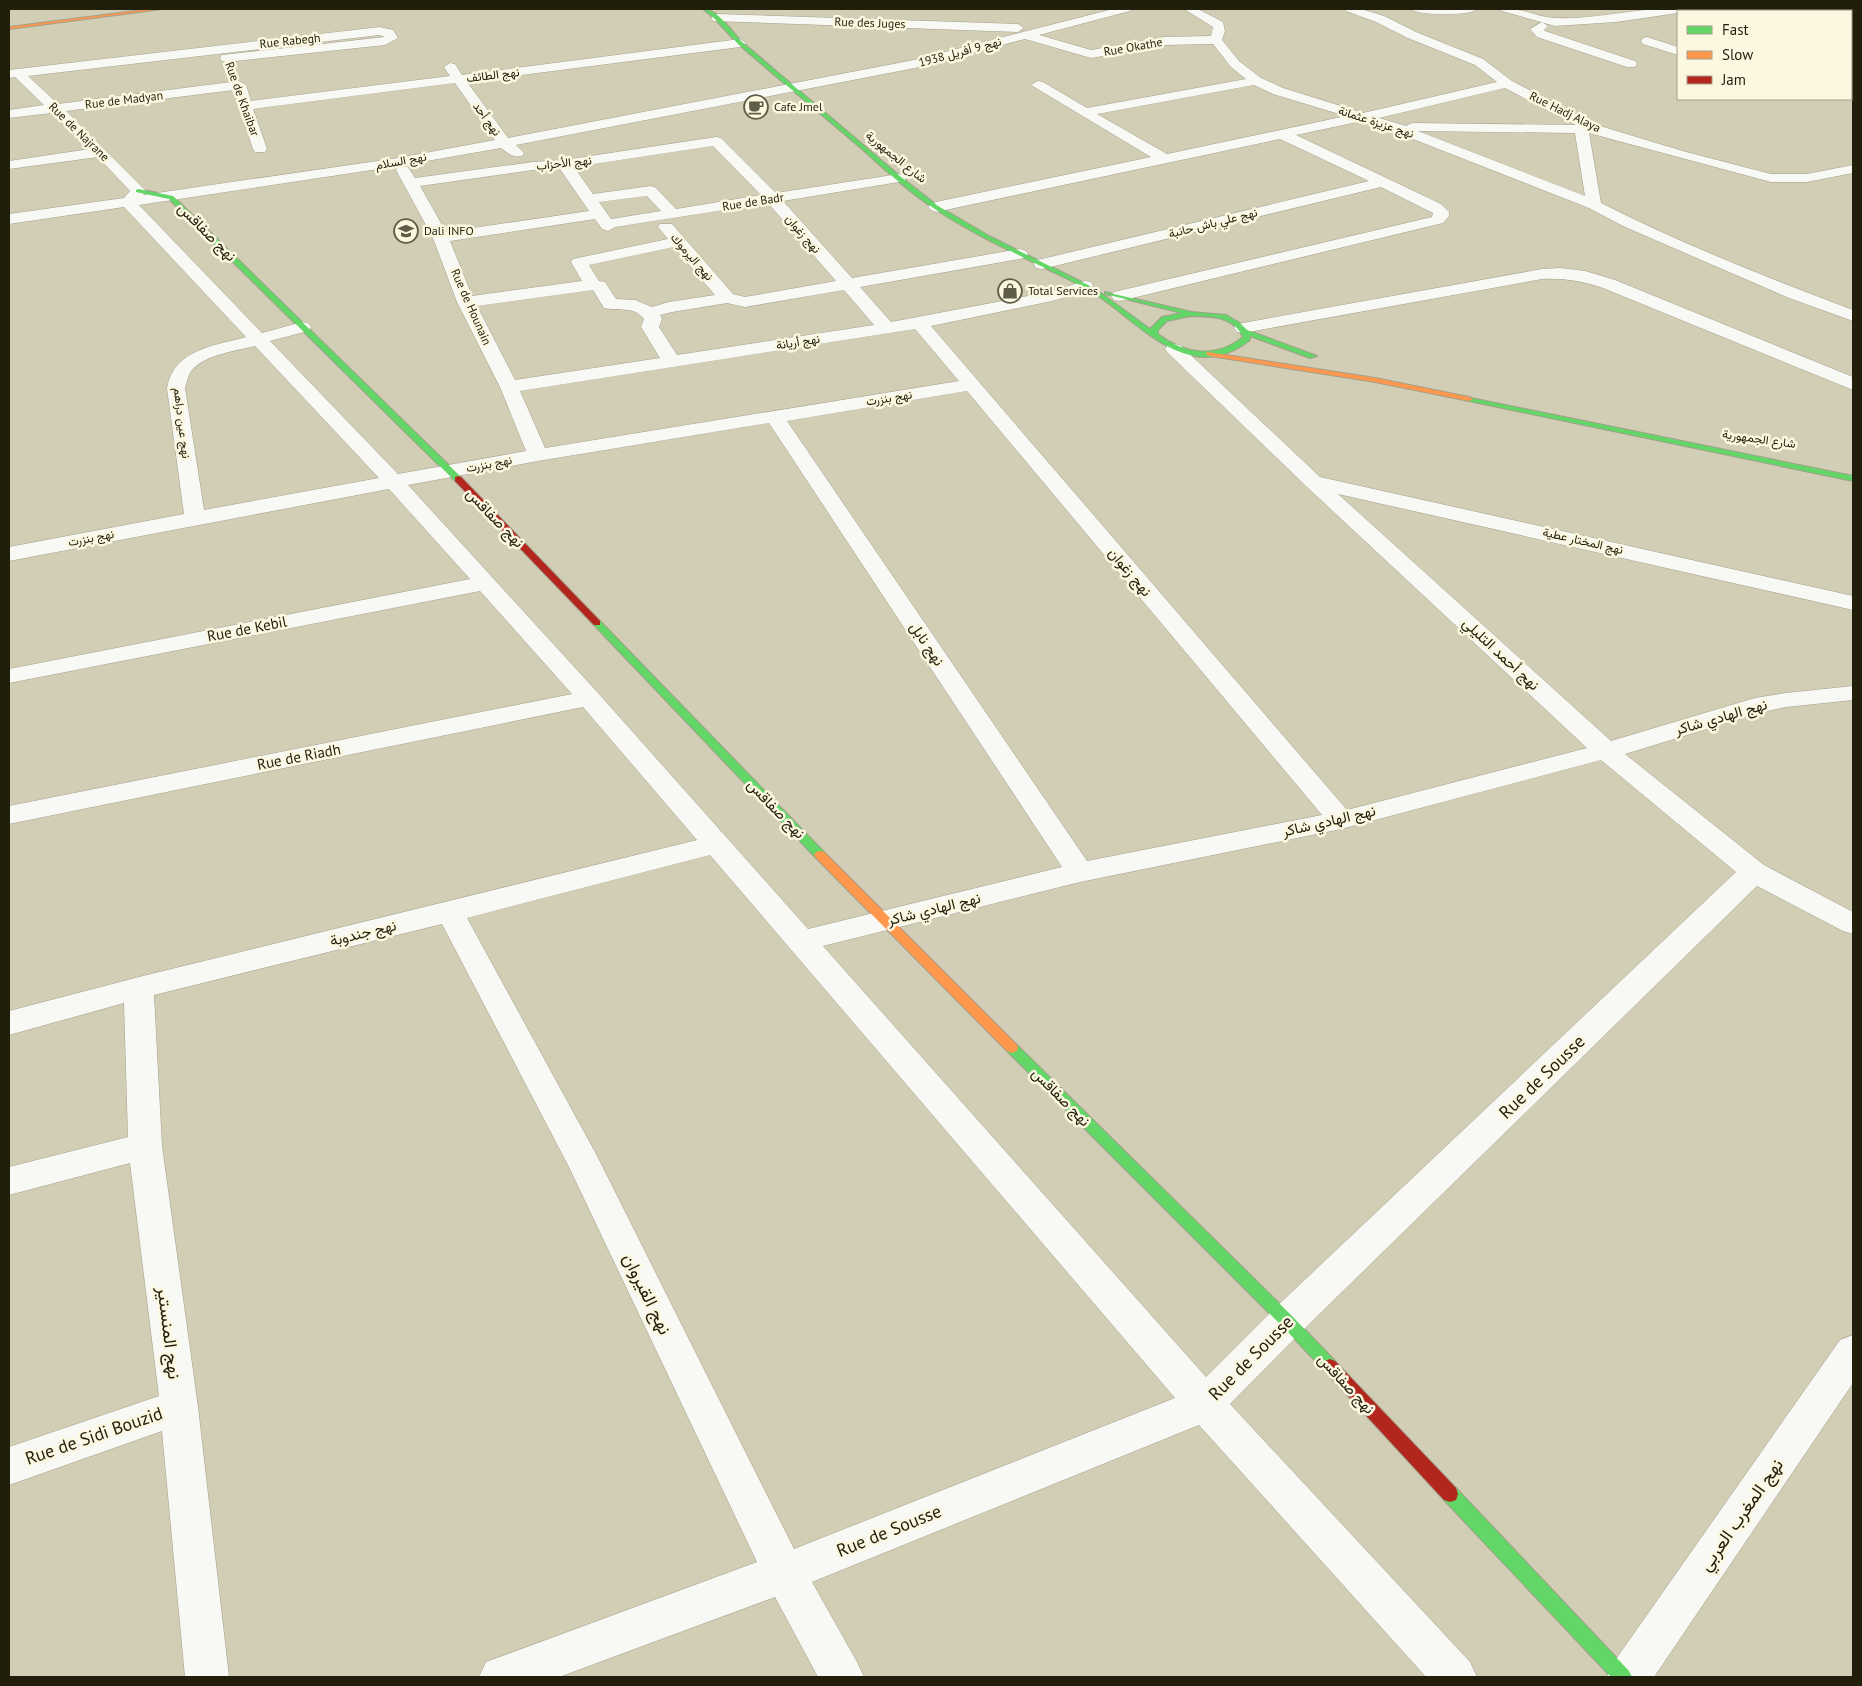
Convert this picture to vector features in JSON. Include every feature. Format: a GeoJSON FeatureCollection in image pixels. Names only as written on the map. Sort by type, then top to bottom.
{"type":"FeatureCollection","features":[{"type":"Feature","properties":{"kind":"main road"},"geometry":{"type":"LineString","coordinates":[[9,28],[160,9]]}},
{"type":"Feature","properties":{"kind":"main road","name":"شارع الجمهورية"},"geometry":{"type":"LineString","coordinates":[[709,11],[740,43],[899,178],[936,207],[1020,254],[1088,288]]}},
{"type":"Feature","properties":{"kind":"main road","name":"نهج صفاقس"},"geometry":{"type":"LineString","coordinates":[[171,197],[450,471],[884,921],[1287,1321],[1624,1677]]}},
{"type":"Feature","properties":{"kind":"main road"},"geometry":{"type":"LineString","coordinates":[[1088,288],[1190,314],[1216,316],[1237,323],[1245,330],[1375,380]]}},
{"type":"Feature","properties":{"kind":"main road"},"geometry":{"type":"LineString","coordinates":[[1088,288],[1129,315],[1165,345],[1174,349],[1375,380],[1853,479]]}},
{"type":"Feature","properties":{"kind":"main road"},"geometry":{"type":"LineString","coordinates":[[1154,335],[1154,329],[1158,323],[1166,318],[1190,314]]}},
{"type":"Feature","properties":{"kind":"main road"},"geometry":{"type":"LineString","coordinates":[[1210,354],[1235,349],[1243,344],[1247,338],[1245,330]]}},
{"type":"Feature","properties":{"kind":"main road","name":"شارع الجمهورية"},"geometry":{"type":"LineString","coordinates":[[1660,439],[1842,465]]}},
{"type":"Feature","properties":{"kind":"street","name":"نهج 9 أفريل 1938"},"geometry":{"type":"LineString","coordinates":[[791,87],[916,64],[1027,32],[1126,9]]}},
{"type":"Feature","properties":{"kind":"street","name":"نهج عزيزة عثمانة"},"geometry":{"type":"LineString","coordinates":[[1190,9],[1219,25],[1216,40],[1235,64],[1256,81],[1301,99],[1395,127],[1594,205],[1629,223],[1795,294],[1853,316]]}},
{"type":"Feature","properties":{"kind":"street","name":"Rue Hadj Alaya"},"geometry":{"type":"LineString","coordinates":[[1350,9],[1380,19],[1412,35],[1479,62],[1507,84],[1588,129],[1681,156],[1772,178],[1807,178],[1853,169]]}},
{"type":"Feature","properties":{"kind":"street"},"geometry":{"type":"LineString","coordinates":[[1417,9],[1445,11],[1472,9]]}},
{"type":"Feature","properties":{"kind":"street"},"geometry":{"type":"LineString","coordinates":[[1506,9],[1555,22]]}},
{"type":"Feature","properties":{"kind":"street"},"geometry":{"type":"LineString","coordinates":[[1631,64],[1542,34],[1536,29],[1555,22],[1616,18],[1678,9]]}},
{"type":"Feature","properties":{"kind":"street","name":"Rue des Juges"},"geometry":{"type":"LineString","coordinates":[[709,11],[1027,32]]}},
{"type":"Feature","properties":{"kind":"street"},"geometry":{"type":"LineString","coordinates":[[1013,15],[1027,32]]}},
{"type":"Feature","properties":{"kind":"street","name":"Rue Rabegh"},"geometry":{"type":"LineString","coordinates":[[14,74],[231,67],[385,42],[392,38],[390,33],[380,31],[231,67]]}},
{"type":"Feature","properties":{"kind":"street","name":"Rue Okathe"},"geometry":{"type":"LineString","coordinates":[[1027,32],[1083,53],[1095,54],[1164,41],[1216,40]]}},
{"type":"Feature","properties":{"kind":"street"},"geometry":{"type":"LineString","coordinates":[[1648,41],[1677,51]]}},
{"type":"Feature","properties":{"kind":"street","name":"نهج الطائف"},"geometry":{"type":"LineString","coordinates":[[246,106],[740,43]]}},
{"type":"Feature","properties":{"kind":"street","name":"نهج أحد"},"geometry":{"type":"LineString","coordinates":[[450,66],[504,143],[533,166]]}},
{"type":"Feature","properties":{"kind":"street","name":"Rue de Khaibar"},"geometry":{"type":"LineString","coordinates":[[231,67],[260,149]]}},
{"type":"Feature","properties":{"kind":"street","name":"Rue de Madyan"},"geometry":{"type":"LineString","coordinates":[[9,114],[55,108],[231,67]]}},
{"type":"Feature","properties":{"kind":"street","name":"Rue de Najrane"},"geometry":{"type":"LineString","coordinates":[[14,74],[55,108],[101,152],[133,197]]}},
{"type":"Feature","properties":{"kind":"street"},"geometry":{"type":"LineString","coordinates":[[1085,112],[1256,81]]}},
{"type":"Feature","properties":{"kind":"street"},"geometry":{"type":"LineString","coordinates":[[936,207],[1364,117],[1507,84]]}},
{"type":"Feature","properties":{"kind":"street"},"geometry":{"type":"LineString","coordinates":[[1038,86],[1163,158]]}},
{"type":"Feature","properties":{"kind":"street","name":"نهج السلام"},"geometry":{"type":"LineString","coordinates":[[9,219],[133,197],[171,197],[398,162],[791,87]]}},
{"type":"Feature","properties":{"kind":"street"},"geometry":{"type":"LineString","coordinates":[[1395,127],[1588,129],[1585,142],[1594,205]]}},
{"type":"Feature","properties":{"kind":"street"},"geometry":{"type":"LineString","coordinates":[[1120,296],[1437,220],[1442,216],[1436,207],[1282,134]]}},
{"type":"Feature","properties":{"kind":"street","name":"نهج الأحزاب"},"geometry":{"type":"LineString","coordinates":[[412,183],[716,142]]}},
{"type":"Feature","properties":{"kind":"street","name":"نهج زغوان"},"geometry":{"type":"LineString","coordinates":[[716,142],[773,199],[846,284],[887,328]]}},
{"type":"Feature","properties":{"kind":"street"},"geometry":{"type":"LineString","coordinates":[[9,165],[101,152]]}},
{"type":"Feature","properties":{"kind":"street","name":"Rue de Hounain"},"geometry":{"type":"LineString","coordinates":[[398,162],[412,183],[441,238],[466,302],[509,387],[538,455]]}},
{"type":"Feature","properties":{"kind":"street"},"geometry":{"type":"LineString","coordinates":[[564,164],[629,253]]}},
{"type":"Feature","properties":{"kind":"street","name":"Rue de Badr"},"geometry":{"type":"LineString","coordinates":[[441,238],[603,219],[665,216],[899,178]]}},
{"type":"Feature","properties":{"kind":"street","name":"نهج علي باش حانبة"},"geometry":{"type":"LineString","coordinates":[[1042,264],[1383,182]]}},
{"type":"Feature","properties":{"kind":"street","name":"نهج اليرموك"},"geometry":{"type":"LineString","coordinates":[[589,199],[651,191],[678,241],[727,298]]}},
{"type":"Feature","properties":{"kind":"street"},"geometry":{"type":"LineString","coordinates":[[133,197],[257,339],[393,481],[589,698],[1206,1404],[1455,1677]]}},
{"type":"Feature","properties":{"kind":"street"},"geometry":{"type":"LineString","coordinates":[[593,285],[579,262],[629,253],[678,241]]}},
{"type":"Feature","properties":{"kind":"street"},"geometry":{"type":"LineString","coordinates":[[650,313],[669,307],[727,298],[746,302],[1020,254]]}},
{"type":"Feature","properties":{"kind":"street"},"geometry":{"type":"LineString","coordinates":[[1245,330],[1542,274],[1560,273],[1585,276],[1634,293],[1853,384]]}},
{"type":"Feature","properties":{"kind":"street"},"geometry":{"type":"LineString","coordinates":[[466,302],[593,285],[599,286],[610,304],[635,305],[650,313],[653,320],[650,327],[672,362]]}},
{"type":"Feature","properties":{"kind":"street","name":"نهج أريانة"},"geometry":{"type":"LineString","coordinates":[[509,387],[919,324],[1088,288]]}},
{"type":"Feature","properties":{"kind":"street","name":"نهج زغوان"},"geometry":{"type":"LineString","coordinates":[[919,324],[1340,820]]}},
{"type":"Feature","properties":{"kind":"street","name":"نهج عين دراهم"},"geometry":{"type":"LineString","coordinates":[[195,518],[176,388],[178,375],[182,368],[193,360],[257,339],[302,327]]}},
{"type":"Feature","properties":{"kind":"street","name":"نهج أحمد التليلي"},"geometry":{"type":"LineString","coordinates":[[1174,349],[1313,482],[1606,751],[1754,872],[1853,924]]}},
{"type":"Feature","properties":{"kind":"street","name":"نهج بنزرت"},"geometry":{"type":"LineString","coordinates":[[9,554],[538,455],[971,385]]}},
{"type":"Feature","properties":{"kind":"street","name":"نهج نابل"},"geometry":{"type":"LineString","coordinates":[[774,416],[1080,872]]}},
{"type":"Feature","properties":{"kind":"street","name":"نهج المختار عطية"},"geometry":{"type":"LineString","coordinates":[[1313,482],[1853,603]]}},
{"type":"Feature","properties":{"kind":"street","name":"Rue de Kebil"},"geometry":{"type":"LineString","coordinates":[[9,676],[485,583]]}},
{"type":"Feature","properties":{"kind":"street","name":"نهج الهادي شاكر"},"geometry":{"type":"LineString","coordinates":[[803,941],[1080,872],[1340,820],[1606,751],[1755,706],[1786,700],[1853,693]]}},
{"type":"Feature","properties":{"kind":"street","name":"Rue de Riadh"},"geometry":{"type":"LineString","coordinates":[[9,815],[589,698]]}},
{"type":"Feature","properties":{"kind":"street","name":"نهج جندوبة"},"geometry":{"type":"LineString","coordinates":[[9,1023],[138,988],[450,912],[717,844]]}},
{"type":"Feature","properties":{"kind":"street","name":"Rue de Sousse"},"geometry":{"type":"LineString","coordinates":[[501,1677],[784,1573],[1206,1404],[1287,1321],[1754,872]]}},
{"type":"Feature","properties":{"kind":"street","name":"نهج القيروان"},"geometry":{"type":"LineString","coordinates":[[450,912],[584,1164],[784,1573],[842,1677]]}},
{"type":"Feature","properties":{"kind":"street","name":"نهج المنستير"},"geometry":{"type":"LineString","coordinates":[[138,988],[145,1146],[179,1407],[207,1677]]}},
{"type":"Feature","properties":{"kind":"street"},"geometry":{"type":"LineString","coordinates":[[9,1181],[145,1146]]}},
{"type":"Feature","properties":{"kind":"street","name":"نهج المغرب العربي"},"geometry":{"type":"LineString","coordinates":[[1629,1677],[1853,1352]]}},
{"type":"Feature","properties":{"kind":"street","name":"Rue de Sidi Bouzid"},"geometry":{"type":"LineString","coordinates":[[9,1466],[179,1407]]}},
{"type":"Feature","properties":{"kind":"traffic: fast"},"geometry":{"type":"LineString","coordinates":[[705,9],[717,18],[740,43],[899,178],[936,207],[987,237],[1092,289],[1154,335]]}},
{"type":"Feature","properties":{"kind":"traffic: fast"},"geometry":{"type":"LineString","coordinates":[[138,191],[171,197],[458,479]]}},
{"type":"Feature","properties":{"kind":"traffic: fast"},"geometry":{"type":"LineString","coordinates":[[1107,293],[1189,313]]}},
{"type":"Feature","properties":{"kind":"traffic: fast"},"geometry":{"type":"LineString","coordinates":[[1190,314],[1215,315],[1231,320],[1238,324],[1247,338],[1237,346],[1225,351],[1213,354],[1200,354],[1176,348],[1154,335],[1154,329],[1165,319],[1190,314]]}},
{"type":"Feature","properties":{"kind":"traffic: fast"},"geometry":{"type":"LineString","coordinates":[[1246,332],[1313,356]]}},
{"type":"Feature","properties":{"kind":"traffic: fast"},"geometry":{"type":"LineString","coordinates":[[1469,399],[1853,479]]}},
{"type":"Feature","properties":{"kind":"traffic: fast"},"geometry":{"type":"LineString","coordinates":[[597,623],[820,855]]}},
{"type":"Feature","properties":{"kind":"traffic: fast"},"geometry":{"type":"LineString","coordinates":[[1012,1048],[1330,1366]]}},
{"type":"Feature","properties":{"kind":"traffic: fast"},"geometry":{"type":"LineString","coordinates":[[1450,1494],[1623,1677]]}},
{"type":"Feature","properties":{"kind":"traffic: slow"},"geometry":{"type":"LineString","coordinates":[[9,28],[160,9]]}},
{"type":"Feature","properties":{"kind":"traffic: slow"},"geometry":{"type":"LineString","coordinates":[[1210,354],[1375,380],[1469,399]]}},
{"type":"Feature","properties":{"kind":"traffic: slow"},"geometry":{"type":"LineString","coordinates":[[820,855],[1012,1048]]}},
{"type":"Feature","properties":{"kind":"traffic: jam"},"geometry":{"type":"LineString","coordinates":[[458,479],[597,623]]}},
{"type":"Feature","properties":{"kind":"traffic: jam"},"geometry":{"type":"LineString","coordinates":[[1330,1366],[1450,1494]]}},
{"type":"Feature","properties":{"kind":"place","name":"Cafe Jmel"},"geometry":{"type":"Point","coordinates":[756,107]}},
{"type":"Feature","properties":{"kind":"place","name":"Dali INFO"},"geometry":{"type":"Point","coordinates":[406,231]}},
{"type":"Feature","properties":{"kind":"place","name":"Total Services"},"geometry":{"type":"Point","coordinates":[1010,291]}}]}
